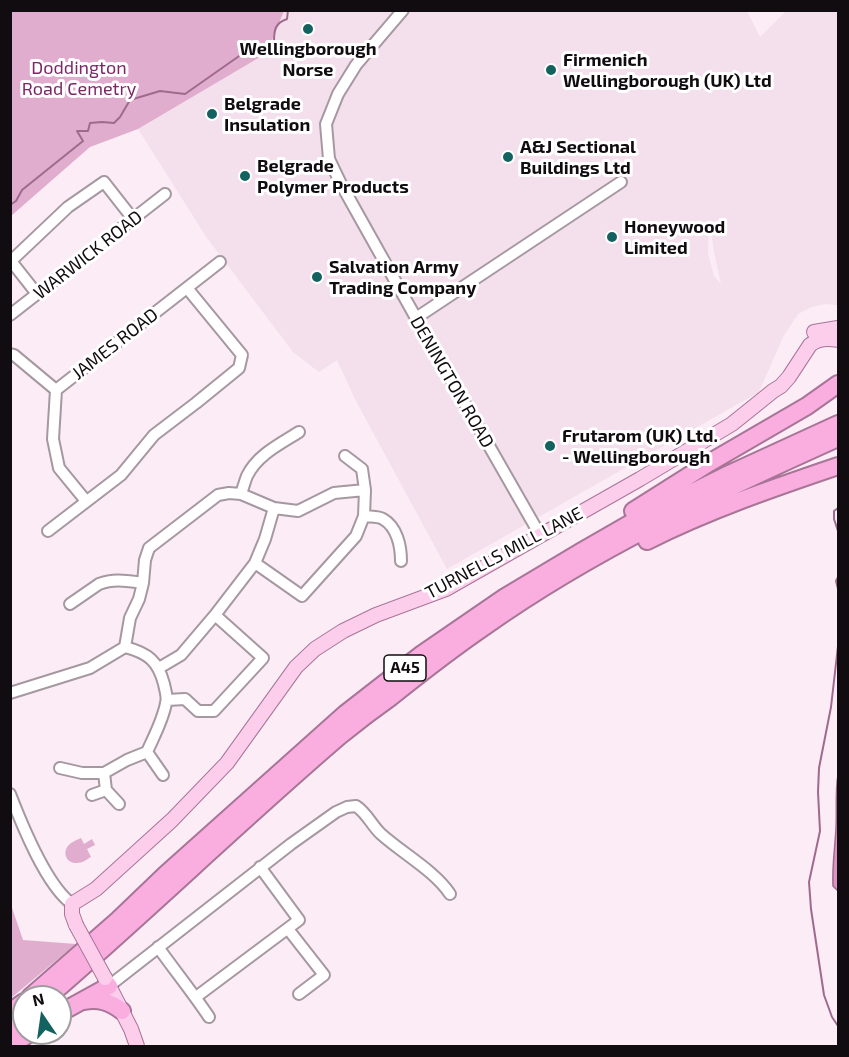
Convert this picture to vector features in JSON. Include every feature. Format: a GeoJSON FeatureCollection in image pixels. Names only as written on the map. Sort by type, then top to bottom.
{"type":"FeatureCollection","features":[{"type":"Feature","properties":{"kind":"highway","name":"A45"},"geometry":{"type":"LineString","coordinates":[[44,985],[345,714],[422,654],[578,545],[709,463],[833,390],[838,384]]}},
{"type":"Feature","properties":{"kind":"highway","name":"A45"},"geometry":{"type":"LineString","coordinates":[[505,597],[582,550],[676,499],[838,424]]}},
{"type":"Feature","properties":{"kind":"highway","name":"A45"},"geometry":{"type":"LineString","coordinates":[[62,985],[342,734],[485,626],[561,576],[625,540],[690,506],[838,438]]}},
{"type":"Feature","properties":{"kind":"highway","name":"A45"},"geometry":{"type":"LineString","coordinates":[[485,626],[564,582],[706,513],[838,466]]}},
{"type":"Feature","properties":{"kind":"highway"},"geometry":{"type":"LineString","coordinates":[[72,1007],[107,982]]}},
{"type":"Feature","properties":{"kind":"highway"},"geometry":{"type":"LineString","coordinates":[[82,1001],[95,999],[106,1001],[122,1011]]}},
{"type":"Feature","properties":{"kind":"main road","name":"TURNELLS MILL LANE"},"geometry":{"type":"LineString","coordinates":[[773,391],[776,380],[807,337],[818,330],[838,328]]}},
{"type":"Feature","properties":{"kind":"main road","name":"TURNELLS MILL LANE"},"geometry":{"type":"LineString","coordinates":[[72,904],[96,889],[188,804],[227,763],[296,667],[315,649],[343,631],[376,615],[446,589],[640,479],[732,424],[781,386],[814,342],[825,339],[838,340]]}},
{"type":"Feature","properties":{"kind":"main road"},"geometry":{"type":"LineString","coordinates":[[72,904],[76,926],[122,1011],[137,1047]]}},
{"type":"Feature","properties":{"kind":"street","name":"DENINGTON ROAD"},"geometry":{"type":"LineString","coordinates":[[403,10],[356,65],[338,94],[326,124],[329,159],[416,318],[540,535]]}},
{"type":"Feature","properties":{"kind":"street"},"geometry":{"type":"LineString","coordinates":[[37,294],[11,261],[68,207],[104,182],[133,219]]}},
{"type":"Feature","properties":{"kind":"street"},"geometry":{"type":"LineString","coordinates":[[416,318],[621,182]]}},
{"type":"Feature","properties":{"kind":"street","name":"WARWICK ROAD"},"geometry":{"type":"LineString","coordinates":[[10,315],[165,194]]}},
{"type":"Feature","properties":{"kind":"street","name":"JAMES ROAD"},"geometry":{"type":"LineString","coordinates":[[10,354],[56,390],[220,262]]}},
{"type":"Feature","properties":{"kind":"street"},"geometry":{"type":"LineString","coordinates":[[48,531],[121,475],[154,435],[239,368],[242,355],[187,288]]}},
{"type":"Feature","properties":{"kind":"street"},"geometry":{"type":"LineString","coordinates":[[56,390],[53,439],[59,468],[86,501]]}},
{"type":"Feature","properties":{"kind":"street"},"geometry":{"type":"LineString","coordinates":[[241,494],[247,476],[254,465],[268,451],[299,432]]}},
{"type":"Feature","properties":{"kind":"street"},"geometry":{"type":"LineString","coordinates":[[255,563],[302,596],[356,536],[364,516],[365,490],[362,469],[345,456]]}},
{"type":"Feature","properties":{"kind":"street"},"geometry":{"type":"LineString","coordinates":[[125,647],[130,618],[139,599],[143,583],[145,560],[149,548],[218,495],[241,494],[274,508],[298,511],[334,493],[365,490]]}},
{"type":"Feature","properties":{"kind":"street"},"geometry":{"type":"LineString","coordinates":[[159,668],[181,655],[255,563],[274,508]]}},
{"type":"Feature","properties":{"kind":"street"},"geometry":{"type":"LineString","coordinates":[[364,516],[381,517],[393,527],[401,550],[401,561]]}},
{"type":"Feature","properties":{"kind":"street"},"geometry":{"type":"LineString","coordinates":[[70,604],[104,582],[112,580],[143,583]]}},
{"type":"Feature","properties":{"kind":"street"},"geometry":{"type":"LineString","coordinates":[[167,700],[185,699],[198,711],[214,711],[263,658],[215,615]]}},
{"type":"Feature","properties":{"kind":"street"},"geometry":{"type":"LineString","coordinates":[[10,693],[90,668],[125,647],[141,651],[150,657],[159,668],[167,700],[161,721],[147,752],[104,772],[82,773],[60,768]]}},
{"type":"Feature","properties":{"kind":"street"},"geometry":{"type":"LineString","coordinates":[[147,752],[163,775]]}},
{"type":"Feature","properties":{"kind":"street"},"geometry":{"type":"LineString","coordinates":[[104,772],[106,790],[119,804]]}},
{"type":"Feature","properties":{"kind":"street"},"geometry":{"type":"LineString","coordinates":[[92,795],[106,790]]}},
{"type":"Feature","properties":{"kind":"street"},"geometry":{"type":"LineString","coordinates":[[10,794],[50,879],[72,904]]}},
{"type":"Feature","properties":{"kind":"street"},"geometry":{"type":"LineString","coordinates":[[107,982],[158,947],[260,867],[336,812],[347,807],[356,806],[363,810],[381,834],[433,875],[450,894]]}},
{"type":"Feature","properties":{"kind":"street"},"geometry":{"type":"LineString","coordinates":[[196,997],[299,920],[260,867]]}},
{"type":"Feature","properties":{"kind":"street"},"geometry":{"type":"LineString","coordinates":[[288,929],[324,975],[299,994]]}},
{"type":"Feature","properties":{"kind":"street"},"geometry":{"type":"LineString","coordinates":[[158,947],[209,1017]]}},
{"type":"Feature","properties":{"kind":"shaded area"},"geometry":{"type":"Polygon","coordinates":[[[284,11],[747,11],[760,37],[786,11],[838,11],[838,304],[812,307],[798,314],[783,337],[759,392],[447,569],[356,401],[337,360],[319,372],[293,352],[207,238],[138,129],[267,53],[284,11]],[[709,218],[708,254],[714,276],[721,284],[709,218]]]}},
{"type":"Feature","properties":{"kind":"shaded area"},"geometry":{"type":"Polygon","coordinates":[[[838,775],[838,891],[833,886],[833,864],[838,775]]]}},
{"type":"Feature","properties":{"kind":"green space","name":"Doddington Road Cemetry"},"geometry":{"type":"Polygon","coordinates":[[[11,10],[284,11],[267,53],[138,129],[90,147],[11,216],[11,10]]]}},
{"type":"Feature","properties":{"kind":"green space"},"geometry":{"type":"Polygon","coordinates":[[[81,838],[84,844],[92,839],[95,845],[87,849],[91,857],[73,863],[68,860],[66,849],[71,843],[81,838]]]}},
{"type":"Feature","properties":{"kind":"green space"},"geometry":{"type":"Polygon","coordinates":[[[10,902],[23,940],[76,944],[27,985],[12,985],[11,998],[10,902]]]}},
{"type":"Feature","properties":{"kind":"waterway"},"geometry":{"type":"LineString","coordinates":[[10,205],[16,201],[22,190],[83,141],[77,131],[88,131],[90,123],[114,123],[130,100],[160,91],[185,94],[252,47],[262,47],[274,42],[276,28],[287,19],[288,10]]}},
{"type":"Feature","properties":{"kind":"waterway"},"geometry":{"type":"LineString","coordinates":[[838,508],[834,511],[838,531]]}},
{"type":"Feature","properties":{"kind":"waterway"},"geometry":{"type":"LineString","coordinates":[[838,577],[836,581],[838,589]]}},
{"type":"Feature","properties":{"kind":"waterway"},"geometry":{"type":"LineString","coordinates":[[838,646],[831,707],[819,768],[820,831],[809,882],[824,995],[838,1026]]}},
{"type":"Feature","properties":{"kind":"place","name":"Wellingborough Norse"},"geometry":{"type":"Point","coordinates":[308,29]}},
{"type":"Feature","properties":{"kind":"place","name":"Firmenich Wellingborough (UK) Ltd"},"geometry":{"type":"Point","coordinates":[551,70]}},
{"type":"Feature","properties":{"kind":"place","name":"Belgrade Insulation"},"geometry":{"type":"Point","coordinates":[212,114]}},
{"type":"Feature","properties":{"kind":"place","name":"A&J Sectional Buildings Ltd"},"geometry":{"type":"Point","coordinates":[508,157]}},
{"type":"Feature","properties":{"kind":"place","name":"Belgrade Polymer Products"},"geometry":{"type":"Point","coordinates":[245,176]}},
{"type":"Feature","properties":{"kind":"place","name":"Honeywood Limited"},"geometry":{"type":"Point","coordinates":[612,237]}},
{"type":"Feature","properties":{"kind":"place","name":"Salvation Army Trading Company"},"geometry":{"type":"Point","coordinates":[317,277]}},
{"type":"Feature","properties":{"kind":"place","name":"Frutarom (UK) Ltd. - Wellingborough"},"geometry":{"type":"Point","coordinates":[550,446]}}]}
